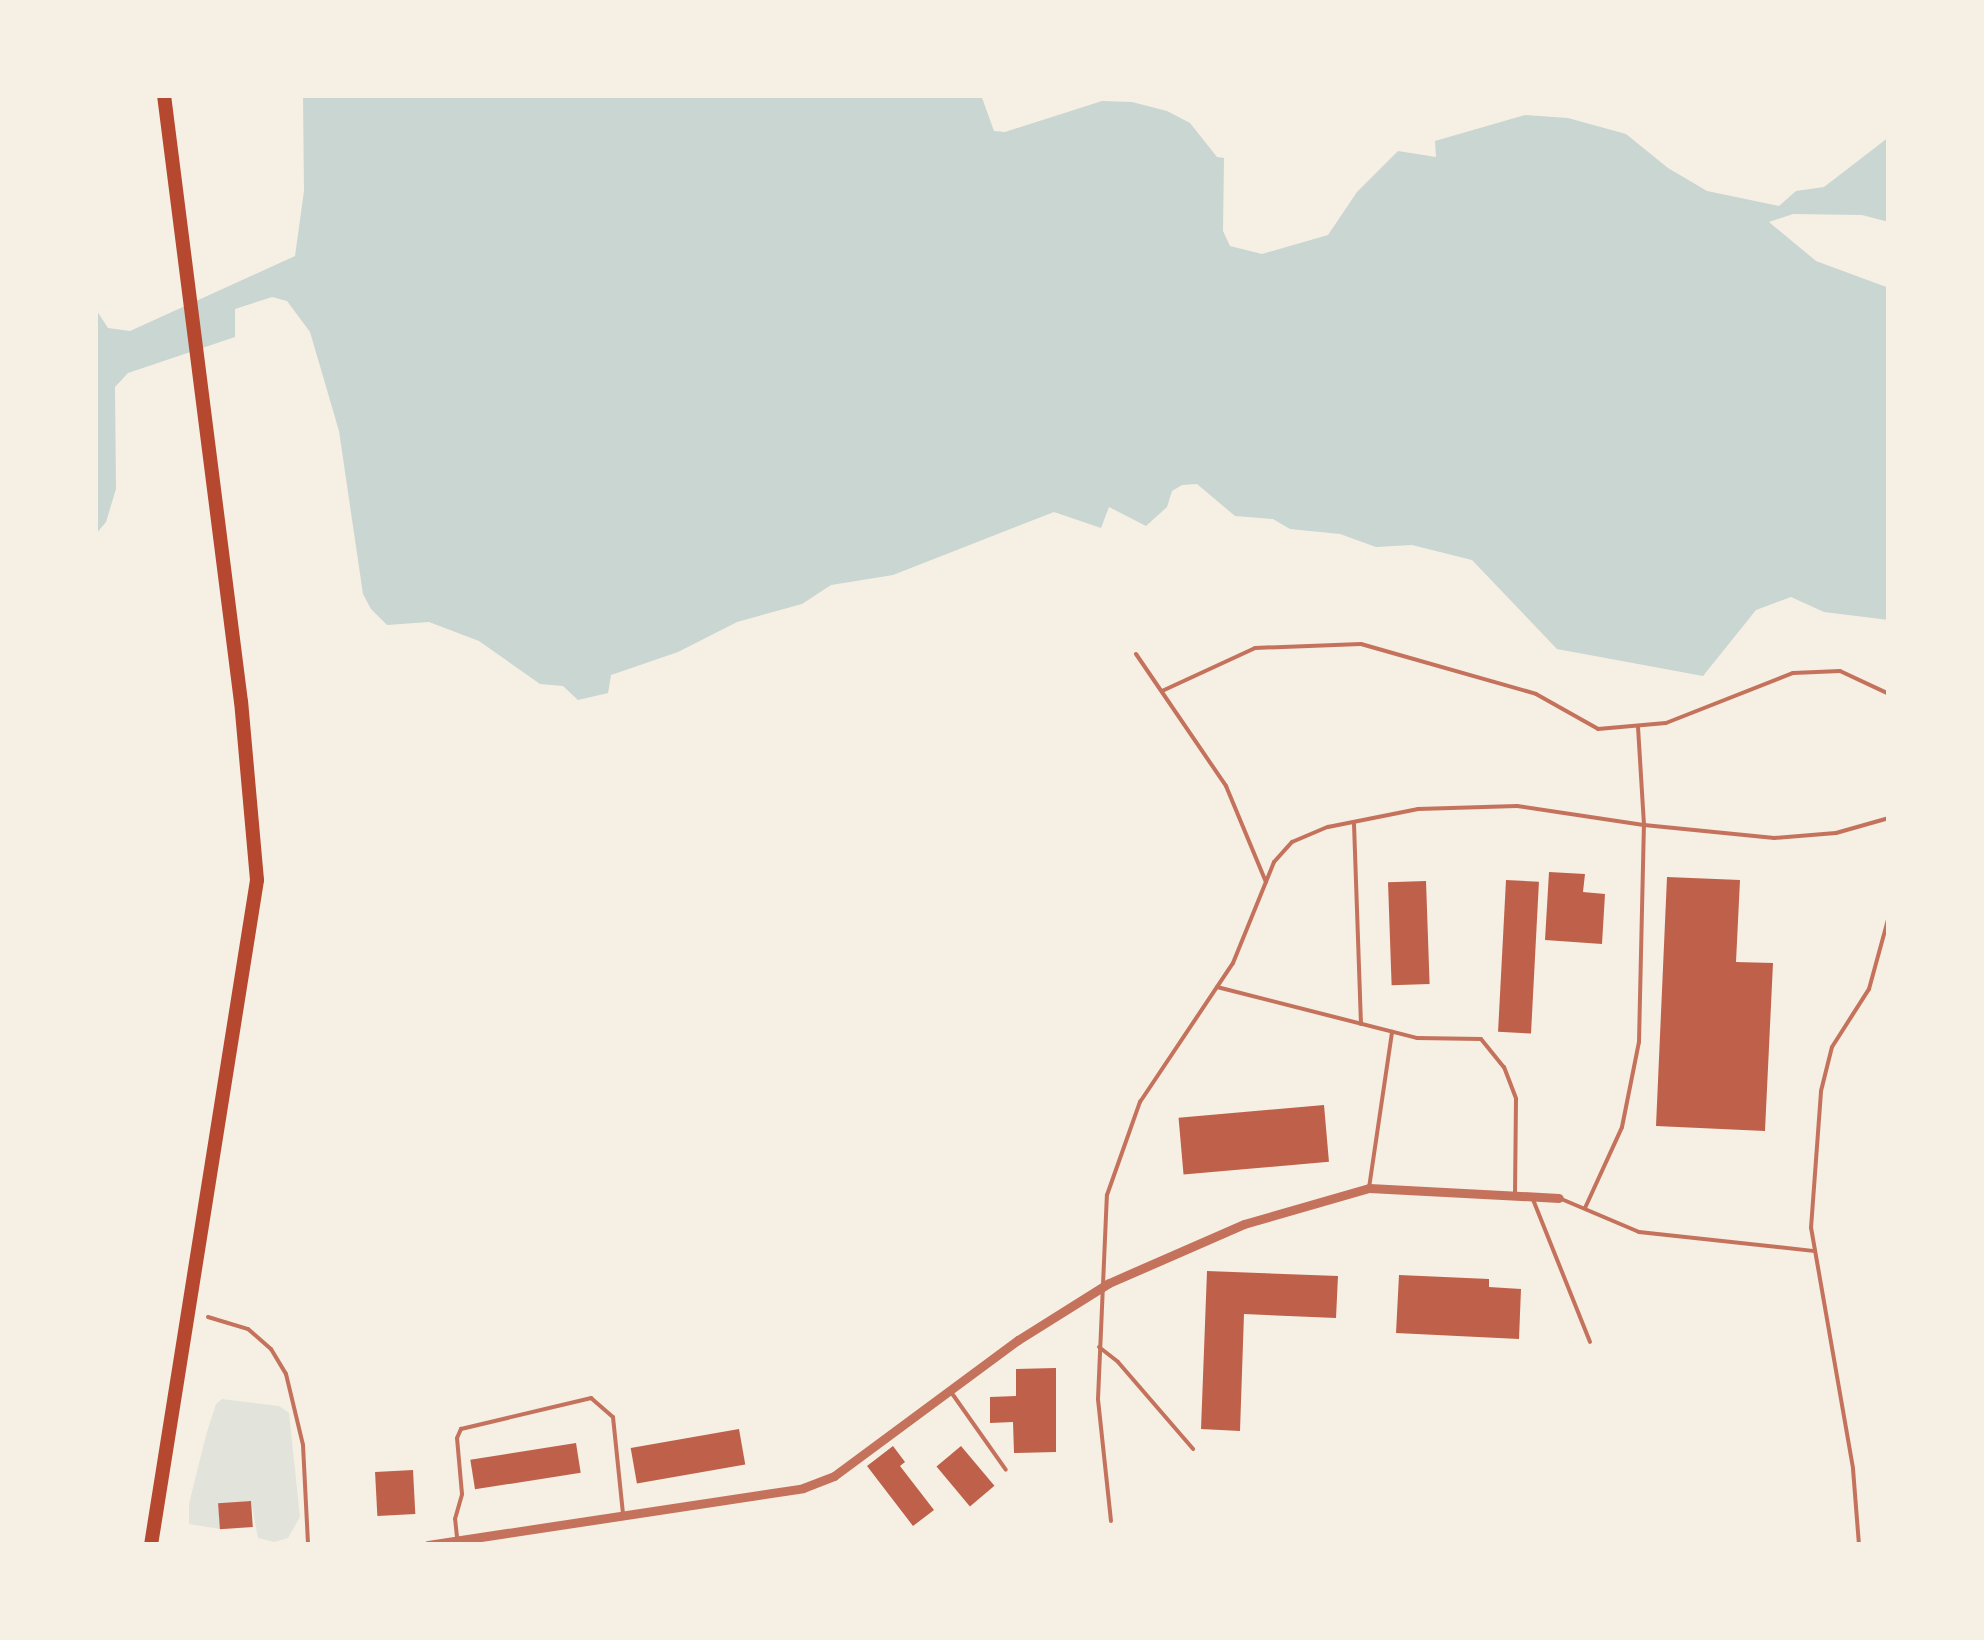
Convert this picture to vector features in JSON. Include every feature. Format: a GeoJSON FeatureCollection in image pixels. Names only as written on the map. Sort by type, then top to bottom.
{"type":"FeatureCollection","features":[{"type":"Feature","properties":{"kind":"main road"},"geometry":{"type":"LineString","coordinates":[[151,1545],[257,880],[241,702],[164,95]]}},
{"type":"Feature","properties":{"kind":"street"},"geometry":{"type":"LineString","coordinates":[[428,1545],[802,1488],[834,1476],[949,1390],[1103,1286],[1244,1224],[1369,1188],[1559,1198]]}},
{"type":"Feature","properties":{"kind":"lane"},"geometry":{"type":"LineString","coordinates":[[1162,691],[1256,648],[1361,644],[1536,694],[1598,729],[1666,723],[1793,673],[1840,671],[1889,694]]}},
{"type":"Feature","properties":{"kind":"lane"},"geometry":{"type":"LineString","coordinates":[[1136,654],[1226,786],[1266,882]]}},
{"type":"Feature","properties":{"kind":"lane"},"geometry":{"type":"LineString","coordinates":[[1585,1208],[1622,1127],[1638,1042],[1644,825],[1638,726]]}},
{"type":"Feature","properties":{"kind":"lane"},"geometry":{"type":"LineString","coordinates":[[1112,1521],[1098,1398],[1107,1194],[1140,1102],[1233,963],[1274,862],[1292,842],[1354,822],[1418,809],[1517,806],[1644,825],[1774,838],[1836,833],[1889,818]]}},
{"type":"Feature","properties":{"kind":"lane"},"geometry":{"type":"LineString","coordinates":[[1354,822],[1360,1024]]}},
{"type":"Feature","properties":{"kind":"lane"},"geometry":{"type":"LineString","coordinates":[[1859,1545],[1853,1468],[1811,1228],[1821,1090],[1832,1046],[1869,989],[1889,916]]}},
{"type":"Feature","properties":{"kind":"lane"},"geometry":{"type":"LineString","coordinates":[[1217,987],[1416,1038],[1481,1039],[1492,1048],[1516,1099],[1515,1196]]}},
{"type":"Feature","properties":{"kind":"lane"},"geometry":{"type":"LineString","coordinates":[[1369,1188],[1392,1032]]}},
{"type":"Feature","properties":{"kind":"lane"},"geometry":{"type":"LineString","coordinates":[[1532,1196],[1590,1342]]}},
{"type":"Feature","properties":{"kind":"lane"},"geometry":{"type":"LineString","coordinates":[[1559,1198],[1639,1232],[1815,1250]]}},
{"type":"Feature","properties":{"kind":"lane"},"geometry":{"type":"LineString","coordinates":[[208,1317],[248,1329],[271,1349],[286,1374],[303,1446],[308,1545]]}},
{"type":"Feature","properties":{"kind":"lane"},"geometry":{"type":"LineString","coordinates":[[1099,1347],[1118,1362],[1193,1450]]}},
{"type":"Feature","properties":{"kind":"lane"},"geometry":{"type":"LineString","coordinates":[[949,1390],[1006,1470]]}},
{"type":"Feature","properties":{"kind":"lane"},"geometry":{"type":"LineString","coordinates":[[457,1540],[455,1518],[462,1494],[457,1438],[461,1429],[591,1398],[613,1416],[623,1518]]}},
{"type":"Feature","properties":{"kind":"shaded area"},"geometry":{"type":"Polygon","coordinates":[[[303,95],[981,95],[994,131],[1005,132],[1102,101],[1132,102],[1167,111],[1190,123],[1217,157],[1224,158],[1223,231],[1230,246],[1262,254],[1328,235],[1357,192],[1398,151],[1436,157],[1435,141],[1525,115],[1568,118],[1626,134],[1668,168],[1707,191],[1779,206],[1796,191],[1824,187],[1889,137],[1889,222],[1862,215],[1793,214],[1769,222],[1816,261],[1889,288],[1889,620],[1824,612],[1791,597],[1756,610],[1703,676],[1557,649],[1472,560],[1412,545],[1376,547],[1340,534],[1290,529],[1273,519],[1235,516],[1197,484],[1182,485],[1172,491],[1167,507],[1146,526],[1109,507],[1101,528],[1054,512],[893,575],[831,585],[802,604],[737,622],[678,652],[611,675],[608,693],[578,700],[563,686],[540,684],[479,641],[429,622],[387,625],[371,609],[363,594],[339,431],[310,332],[287,301],[272,297],[235,309],[235,337],[128,373],[115,387],[116,489],[106,522],[95,535],[95,308],[108,328],[130,331],[295,256],[304,191],[303,95]]]}},
{"type":"Feature","properties":{"kind":"shaded area"},"geometry":{"type":"Polygon","coordinates":[[[222,1399],[279,1406],[289,1413],[300,1517],[288,1538],[274,1542],[258,1538],[251,1501],[219,1504],[220,1529],[189,1524],[189,1504],[206,1435],[216,1404],[222,1399]]]}},
{"type":"Feature","properties":{"kind":"building"},"geometry":{"type":"Polygon","coordinates":[[[1549,872],[1585,874],[1583,892],[1605,894],[1602,944],[1545,940],[1549,872]]]}},
{"type":"Feature","properties":{"kind":"building"},"geometry":{"type":"Polygon","coordinates":[[[1667,877],[1740,880],[1736,962],[1773,963],[1765,1131],[1656,1126],[1667,877]]]}},
{"type":"Feature","properties":{"kind":"building"},"geometry":{"type":"Polygon","coordinates":[[[1506,880],[1539,882],[1531,1034],[1498,1032],[1506,880]]]}},
{"type":"Feature","properties":{"kind":"building"},"geometry":{"type":"Polygon","coordinates":[[[1426,881],[1430,984],[1392,985],[1388,882],[1426,881]]]}},
{"type":"Feature","properties":{"kind":"building"},"geometry":{"type":"Polygon","coordinates":[[[1324,1105],[1329,1162],[1184,1175],[1179,1118],[1324,1105]]]}},
{"type":"Feature","properties":{"kind":"building"},"geometry":{"type":"Polygon","coordinates":[[[1207,1271],[1338,1276],[1336,1318],[1244,1314],[1240,1431],[1201,1429],[1207,1271]]]}},
{"type":"Feature","properties":{"kind":"building"},"geometry":{"type":"Polygon","coordinates":[[[1399,1275],[1489,1279],[1489,1287],[1521,1289],[1519,1339],[1396,1333],[1399,1275]]]}},
{"type":"Feature","properties":{"kind":"building"},"geometry":{"type":"Polygon","coordinates":[[[1056,1368],[1056,1452],[1014,1453],[1013,1422],[990,1423],[990,1397],[1016,1396],[1016,1369],[1056,1368]]]}},
{"type":"Feature","properties":{"kind":"building"},"geometry":{"type":"Polygon","coordinates":[[[739,1429],[745,1464],[637,1484],[631,1448],[739,1429]]]}},
{"type":"Feature","properties":{"kind":"building"},"geometry":{"type":"Polygon","coordinates":[[[576,1443],[581,1473],[475,1489],[470,1460],[576,1443]]]}},
{"type":"Feature","properties":{"kind":"building"},"geometry":{"type":"Polygon","coordinates":[[[893,1446],[905,1462],[900,1466],[934,1510],[913,1526],[867,1466],[893,1446]]]}},
{"type":"Feature","properties":{"kind":"building"},"geometry":{"type":"Polygon","coordinates":[[[961,1446],[994,1486],[970,1506],[936,1467],[961,1446]]]}},
{"type":"Feature","properties":{"kind":"building"},"geometry":{"type":"Polygon","coordinates":[[[413,1470],[415,1514],[377,1516],[375,1472],[413,1470]]]}},
{"type":"Feature","properties":{"kind":"building"},"geometry":{"type":"Polygon","coordinates":[[[251,1501],[253,1527],[220,1529],[218,1503],[251,1501]]]}}]}
